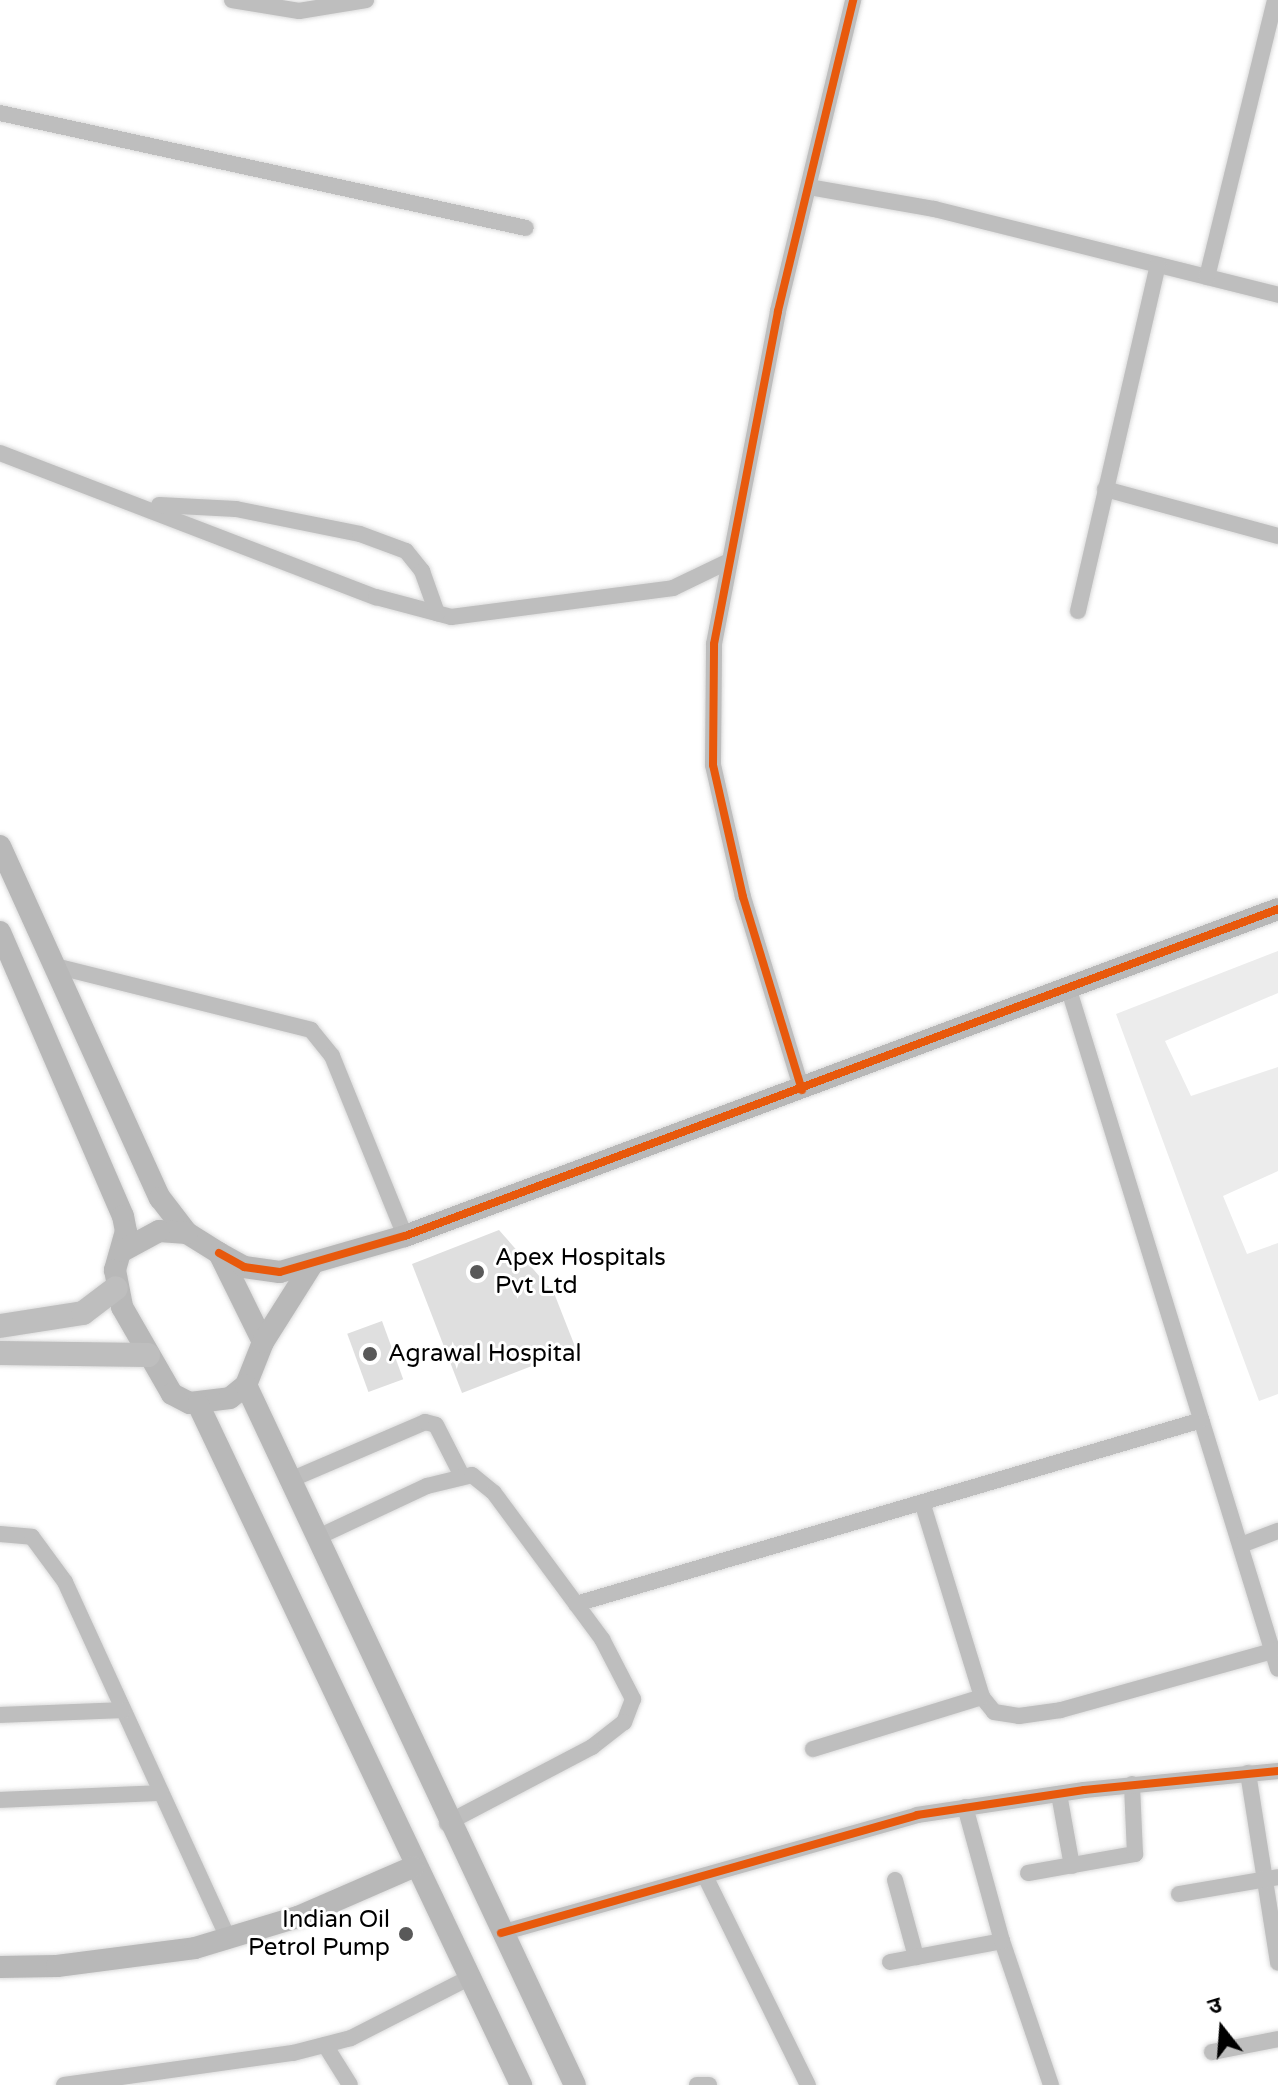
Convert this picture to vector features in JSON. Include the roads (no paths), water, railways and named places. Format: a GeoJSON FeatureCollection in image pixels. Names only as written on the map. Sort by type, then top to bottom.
{"type":"FeatureCollection","features":[{"type":"Feature","properties":{"kind":"main road"},"geometry":{"type":"LineString","coordinates":[[0,846],[160,1198],[187,1233],[244,1267],[271,1271],[311,1266],[405,1236],[1069,990],[1278,909]]}},
{"type":"Feature","properties":{"kind":"main road"},"geometry":{"type":"LineString","coordinates":[[0,932],[123,1216],[116,1288],[148,1355],[172,1394],[198,1404],[230,1398],[246,1385],[263,1342],[311,1266]]}},
{"type":"Feature","properties":{"kind":"main road"},"geometry":{"type":"LineString","coordinates":[[122,1251],[159,1231],[187,1233]]}},
{"type":"Feature","properties":{"kind":"main road"},"geometry":{"type":"LineString","coordinates":[[219,1253],[263,1342]]}},
{"type":"Feature","properties":{"kind":"main road"},"geometry":{"type":"LineString","coordinates":[[0,1326],[83,1313],[116,1288]]}},
{"type":"Feature","properties":{"kind":"main road"},"geometry":{"type":"LineString","coordinates":[[0,1353],[148,1355]]}},
{"type":"Feature","properties":{"kind":"main road"},"geometry":{"type":"LineString","coordinates":[[246,1385],[447,1823],[575,2085]]}},
{"type":"Feature","properties":{"kind":"main road"},"geometry":{"type":"LineString","coordinates":[[198,1404],[413,1867],[521,2085]]}},
{"type":"Feature","properties":{"kind":"main road"},"geometry":{"type":"LineString","coordinates":[[0,1967],[141,1958],[229,1940],[413,1867]]}},
{"type":"Feature","properties":{"kind":"street"},"geometry":{"type":"LineString","coordinates":[[232,0],[299,11],[366,0]]}},
{"type":"Feature","properties":{"kind":"street"},"geometry":{"type":"LineString","coordinates":[[802,1090],[743,897],[713,765],[714,644],[809,187],[853,0]]}},
{"type":"Feature","properties":{"kind":"street"},"geometry":{"type":"LineString","coordinates":[[1207,277],[1275,0]]}},
{"type":"Feature","properties":{"kind":"street"},"geometry":{"type":"LineString","coordinates":[[0,113],[526,228]]}},
{"type":"Feature","properties":{"kind":"street"},"geometry":{"type":"LineString","coordinates":[[809,187],[934,209],[1278,295]]}},
{"type":"Feature","properties":{"kind":"street"},"geometry":{"type":"LineString","coordinates":[[1078,611],[1158,265]]}},
{"type":"Feature","properties":{"kind":"street"},"geometry":{"type":"LineString","coordinates":[[0,453],[142,504],[376,597],[437,613],[501,615],[673,588],[729,561]]}},
{"type":"Feature","properties":{"kind":"street"},"geometry":{"type":"LineString","coordinates":[[1105,489],[1278,536]]}},
{"type":"Feature","properties":{"kind":"street"},"geometry":{"type":"LineString","coordinates":[[142,504],[236,509],[360,534],[406,551],[422,571],[437,613]]}},
{"type":"Feature","properties":{"kind":"street"},"geometry":{"type":"LineString","coordinates":[[55,966],[311,1030],[332,1056],[405,1236]]}},
{"type":"Feature","properties":{"kind":"street"},"geometry":{"type":"LineString","coordinates":[[1069,990],[1278,1669]]}},
{"type":"Feature","properties":{"kind":"street"},"geometry":{"type":"LineString","coordinates":[[576,1604],[923,1505],[1202,1420]]}},
{"type":"Feature","properties":{"kind":"street"},"geometry":{"type":"LineString","coordinates":[[290,1480],[425,1422],[436,1425],[461,1474],[494,1493],[576,1604],[633,1699],[624,1722],[592,1747],[447,1823]]}},
{"type":"Feature","properties":{"kind":"street"},"geometry":{"type":"LineString","coordinates":[[316,1538],[461,1474]]}},
{"type":"Feature","properties":{"kind":"street"},"geometry":{"type":"LineString","coordinates":[[923,1505],[982,1697],[994,1712],[1019,1716],[1061,1710],[1272,1651]]}},
{"type":"Feature","properties":{"kind":"street"},"geometry":{"type":"LineString","coordinates":[[1241,1545],[1278,1531]]}},
{"type":"Feature","properties":{"kind":"street"},"geometry":{"type":"LineString","coordinates":[[0,1534],[32,1537],[65,1582],[229,1940]]}},
{"type":"Feature","properties":{"kind":"street"},"geometry":{"type":"LineString","coordinates":[[813,1749],[982,1697]]}},
{"type":"Feature","properties":{"kind":"street"},"geometry":{"type":"LineString","coordinates":[[0,1715],[123,1710]]}},
{"type":"Feature","properties":{"kind":"street"},"geometry":{"type":"LineString","coordinates":[[501,1933],[705,1876],[828,1837],[965,1807],[1132,1784],[1278,1771]]}},
{"type":"Feature","properties":{"kind":"street"},"geometry":{"type":"LineString","coordinates":[[1248,1773],[1272,1879],[1278,1963]]}},
{"type":"Feature","properties":{"kind":"street"},"geometry":{"type":"LineString","coordinates":[[1028,1873],[1135,1854],[1132,1784]]}},
{"type":"Feature","properties":{"kind":"street"},"geometry":{"type":"LineString","coordinates":[[0,1800],[161,1793]]}},
{"type":"Feature","properties":{"kind":"street"},"geometry":{"type":"LineString","coordinates":[[1059,1794],[1072,1866]]}},
{"type":"Feature","properties":{"kind":"street"},"geometry":{"type":"LineString","coordinates":[[965,1807],[1002,1941],[1051,2085]]}},
{"type":"Feature","properties":{"kind":"street"},"geometry":{"type":"LineString","coordinates":[[705,1876],[808,2085]]}},
{"type":"Feature","properties":{"kind":"street"},"geometry":{"type":"LineString","coordinates":[[1179,1894],[1272,1879]]}},
{"type":"Feature","properties":{"kind":"street"},"geometry":{"type":"LineString","coordinates":[[895,1880],[916,1957]]}},
{"type":"Feature","properties":{"kind":"street"},"geometry":{"type":"LineString","coordinates":[[890,1962],[1002,1941]]}},
{"type":"Feature","properties":{"kind":"street"},"geometry":{"type":"LineString","coordinates":[[72,2085],[325,2045],[351,2038],[469,1978]]}},
{"type":"Feature","properties":{"kind":"street"},"geometry":{"type":"LineString","coordinates":[[1212,2052],[1278,2039]]}},
{"type":"Feature","properties":{"kind":"street"},"geometry":{"type":"LineString","coordinates":[[325,2045],[350,2085]]}},
{"type":"Feature","properties":{"kind":"street"},"geometry":{"type":"LineString","coordinates":[[697,2085],[709,2085]]}},
{"type":"Feature","properties":{"kind":"place","name":"Apex Hospitals Pvt Ltd"},"geometry":{"type":"Point","coordinates":[477,1272]}},
{"type":"Feature","properties":{"kind":"place","name":"Agrawal Hospital"},"geometry":{"type":"Point","coordinates":[370,1354]}},
{"type":"Feature","properties":{"kind":"place","name":"Indian Oil Petrol Pump"},"geometry":{"type":"Point","coordinates":[406,1934]}}]}
